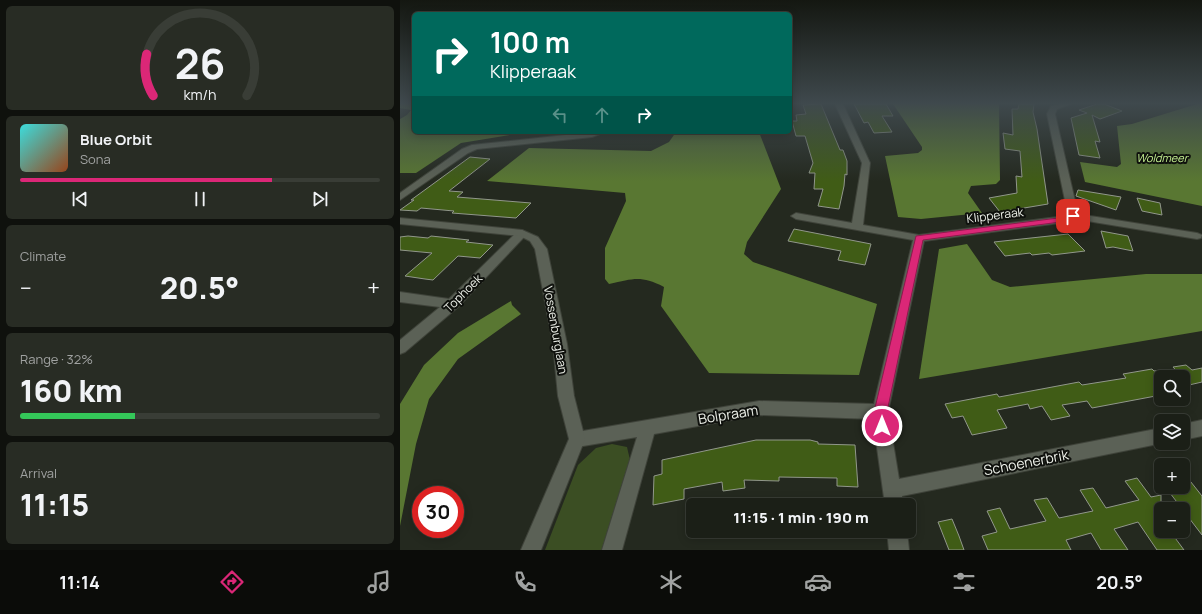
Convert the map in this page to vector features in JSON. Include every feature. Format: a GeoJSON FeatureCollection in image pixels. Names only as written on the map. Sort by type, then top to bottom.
{"type":"FeatureCollection","features":[{"type":"Feature","properties":{"kind":"street"},"geometry":{"type":"LineString","coordinates":[[851,130],[866,163],[857,227]]}},
{"type":"Feature","properties":{"kind":"street"},"geometry":{"type":"LineString","coordinates":[[1054,130],[1073,216]]}},
{"type":"Feature","properties":{"kind":"street"},"geometry":{"type":"LineString","coordinates":[[400,197],[465,151],[475,148],[595,134]]}},
{"type":"Feature","properties":{"kind":"street","name":"Klipperaak"},"geometry":{"type":"LineString","coordinates":[[796,216],[919,238],[1068,219],[1073,216],[1197,236]]}},
{"type":"Feature","properties":{"kind":"street","name":"Vossenburglaan"},"geometry":{"type":"LineString","coordinates":[[400,221],[522,233],[534,239],[542,249],[560,344],[566,396],[577,439]]}},
{"type":"Feature","properties":{"kind":"street","name":"Tophoek"},"geometry":{"type":"LineString","coordinates":[[400,348],[429,326],[453,304],[522,233]]}},
{"type":"Feature","properties":{"kind":"street"},"geometry":{"type":"LineString","coordinates":[[893,497],[880,412],[919,238]]}},
{"type":"Feature","properties":{"kind":"street"},"geometry":{"type":"LineString","coordinates":[[400,297],[453,304]]}},
{"type":"Feature","properties":{"kind":"street","name":"Bolpraam"},"geometry":{"type":"LineString","coordinates":[[577,439],[759,408],[880,412]]}},
{"type":"Feature","properties":{"kind":"street"},"geometry":{"type":"LineString","coordinates":[[612,550],[648,427]]}},
{"type":"Feature","properties":{"kind":"street"},"geometry":{"type":"LineString","coordinates":[[1190,431],[1202,428]]}},
{"type":"Feature","properties":{"kind":"street","name":"Schoenerbrik"},"geometry":{"type":"LineString","coordinates":[[893,497],[1154,438]]}},
{"type":"Feature","properties":{"kind":"street"},"geometry":{"type":"LineString","coordinates":[[531,550],[577,439]]}},
{"type":"Feature","properties":{"kind":"street"},"geometry":{"type":"LineString","coordinates":[[897,538],[899,550]]}},
{"type":"Feature","properties":{"kind":"shaded area"},"geometry":{"type":"Polygon","coordinates":[[[612,444],[627,447],[630,460],[603,550],[545,550],[578,465],[596,448],[612,444]]]}},
{"type":"Feature","properties":{"kind":"water"},"geometry":{"type":"Polygon","coordinates":[[[400,130],[412,130],[412,134],[516,134],[461,143],[416,173],[400,173],[400,130]]]}},
{"type":"Feature","properties":{"kind":"water"},"geometry":{"type":"Polygon","coordinates":[[[910,130],[999,130],[1000,180],[996,184],[971,186],[968,193],[982,213],[921,219],[898,217],[885,156],[918,153],[922,150],[922,147],[910,130]]]}},
{"type":"Feature","properties":{"kind":"water","name":"Woldmeer"},"geometry":{"type":"Polygon","coordinates":[[[1117,130],[1202,130],[1202,206],[1085,182],[1080,162],[1117,167],[1121,164],[1117,130]]]}},
{"type":"Feature","properties":{"kind":"water"},"geometry":{"type":"Polygon","coordinates":[[[675,134],[760,134],[781,189],[747,242],[744,254],[753,262],[877,304],[859,375],[709,373],[661,306],[664,287],[643,279],[609,284],[605,279],[605,248],[626,201],[625,193],[487,181],[529,148],[651,151],[669,142],[675,134]]]}},
{"type":"Feature","properties":{"kind":"water"},"geometry":{"type":"Polygon","coordinates":[[[967,244],[992,280],[1010,287],[1146,274],[1202,274],[1202,331],[919,379],[939,249],[967,244]]]}},
{"type":"Feature","properties":{"kind":"water"},"geometry":{"type":"Polygon","coordinates":[[[511,301],[512,305],[521,314],[458,359],[429,399],[416,444],[400,526],[400,404],[424,365],[458,333],[511,301]]]}},
{"type":"Feature","properties":{"kind":"building"},"geometry":{"type":"Polygon","coordinates":[[[794,130],[832,130],[840,150],[843,150],[847,161],[847,175],[845,174],[839,209],[818,206],[823,189],[814,189],[815,173],[809,173],[813,163],[805,136],[796,136],[794,130]]]}},
{"type":"Feature","properties":{"kind":"building"},"geometry":{"type":"Polygon","coordinates":[[[872,130],[891,130],[892,132],[874,133],[872,130]]]}},
{"type":"Feature","properties":{"kind":"building"},"geometry":{"type":"Polygon","coordinates":[[[1013,130],[1037,130],[1048,204],[1000,212],[989,198],[1017,193],[1016,176],[1022,177],[1020,151],[1005,149],[1003,133],[1013,135],[1013,130]]]}},
{"type":"Feature","properties":{"kind":"building"},"geometry":{"type":"Polygon","coordinates":[[[1074,130],[1096,130],[1100,142],[1095,141],[1100,158],[1079,155],[1074,130]]]}},
{"type":"Feature","properties":{"kind":"building"},"geometry":{"type":"Polygon","coordinates":[[[470,157],[490,159],[449,191],[463,192],[457,197],[531,203],[516,218],[452,213],[454,211],[421,208],[417,211],[400,210],[414,200],[411,200],[470,157]]]}},
{"type":"Feature","properties":{"kind":"building"},"geometry":{"type":"Polygon","coordinates":[[[1078,190],[1121,197],[1116,210],[1076,196],[1078,190]]]}},
{"type":"Feature","properties":{"kind":"building"},"geometry":{"type":"Polygon","coordinates":[[[1137,198],[1160,203],[1162,215],[1142,211],[1137,198]]]}},
{"type":"Feature","properties":{"kind":"building"},"geometry":{"type":"Polygon","coordinates":[[[794,229],[871,244],[865,265],[838,260],[841,251],[788,241],[794,229]]]}},
{"type":"Feature","properties":{"kind":"building"},"geometry":{"type":"Polygon","coordinates":[[[1101,231],[1128,236],[1133,251],[1113,247],[1106,248],[1101,231]]]}},
{"type":"Feature","properties":{"kind":"building"},"geometry":{"type":"Polygon","coordinates":[[[1068,234],[1085,251],[1052,255],[1049,253],[1032,255],[1030,253],[1005,256],[994,242],[1068,234]]]}},
{"type":"Feature","properties":{"kind":"building"},"geometry":{"type":"Polygon","coordinates":[[[408,236],[428,238],[431,236],[469,240],[466,242],[493,245],[480,258],[458,256],[433,280],[405,276],[432,253],[400,250],[400,237],[408,236]]]}},
{"type":"Feature","properties":{"kind":"building"},"geometry":{"type":"Polygon","coordinates":[[[1186,365],[1192,370],[1202,368],[1202,382],[1190,385],[1190,370],[1176,370],[1173,367],[1186,365]]]}},
{"type":"Feature","properties":{"kind":"building"},"geometry":{"type":"Polygon","coordinates":[[[1152,369],[1154,371],[1154,396],[1092,408],[1087,401],[1062,405],[1070,416],[1051,420],[1042,406],[1030,409],[1028,404],[997,410],[1007,428],[972,435],[963,416],[952,418],[945,404],[997,394],[999,397],[1079,382],[1082,385],[1126,378],[1123,374],[1152,369]]]}},
{"type":"Feature","properties":{"kind":"building"},"geometry":{"type":"Polygon","coordinates":[[[756,440],[810,440],[818,442],[818,444],[855,445],[858,487],[837,486],[837,478],[779,477],[779,481],[744,480],[745,488],[723,491],[722,482],[684,489],[684,499],[653,505],[654,476],[662,474],[662,460],[756,440]]]}},
{"type":"Feature","properties":{"kind":"building"},"geometry":{"type":"Polygon","coordinates":[[[1137,478],[1151,497],[1161,495],[1161,502],[1154,502],[1154,538],[1175,538],[1184,550],[1157,550],[1138,522],[1114,529],[1128,550],[1101,550],[1091,533],[1066,540],[1071,550],[988,550],[982,536],[997,532],[987,511],[1000,508],[1010,529],[1046,521],[1034,500],[1047,498],[1059,518],[1093,511],[1080,490],[1093,488],[1106,508],[1139,500],[1125,481],[1137,478]]]}},
{"type":"Feature","properties":{"kind":"building"},"geometry":{"type":"Polygon","coordinates":[[[1190,481],[1202,496],[1202,535],[1190,519],[1190,502],[1177,502],[1171,494],[1190,494],[1190,481]]]}},
{"type":"Feature","properties":{"kind":"building"},"geometry":{"type":"Polygon","coordinates":[[[952,519],[964,550],[949,550],[938,522],[952,519]]]}},
{"type":"Feature","properties":{"kind":"route"},"geometry":{"type":"LineString","coordinates":[[882,426],[880,412],[919,238],[1068,219],[1073,216]]}}]}
